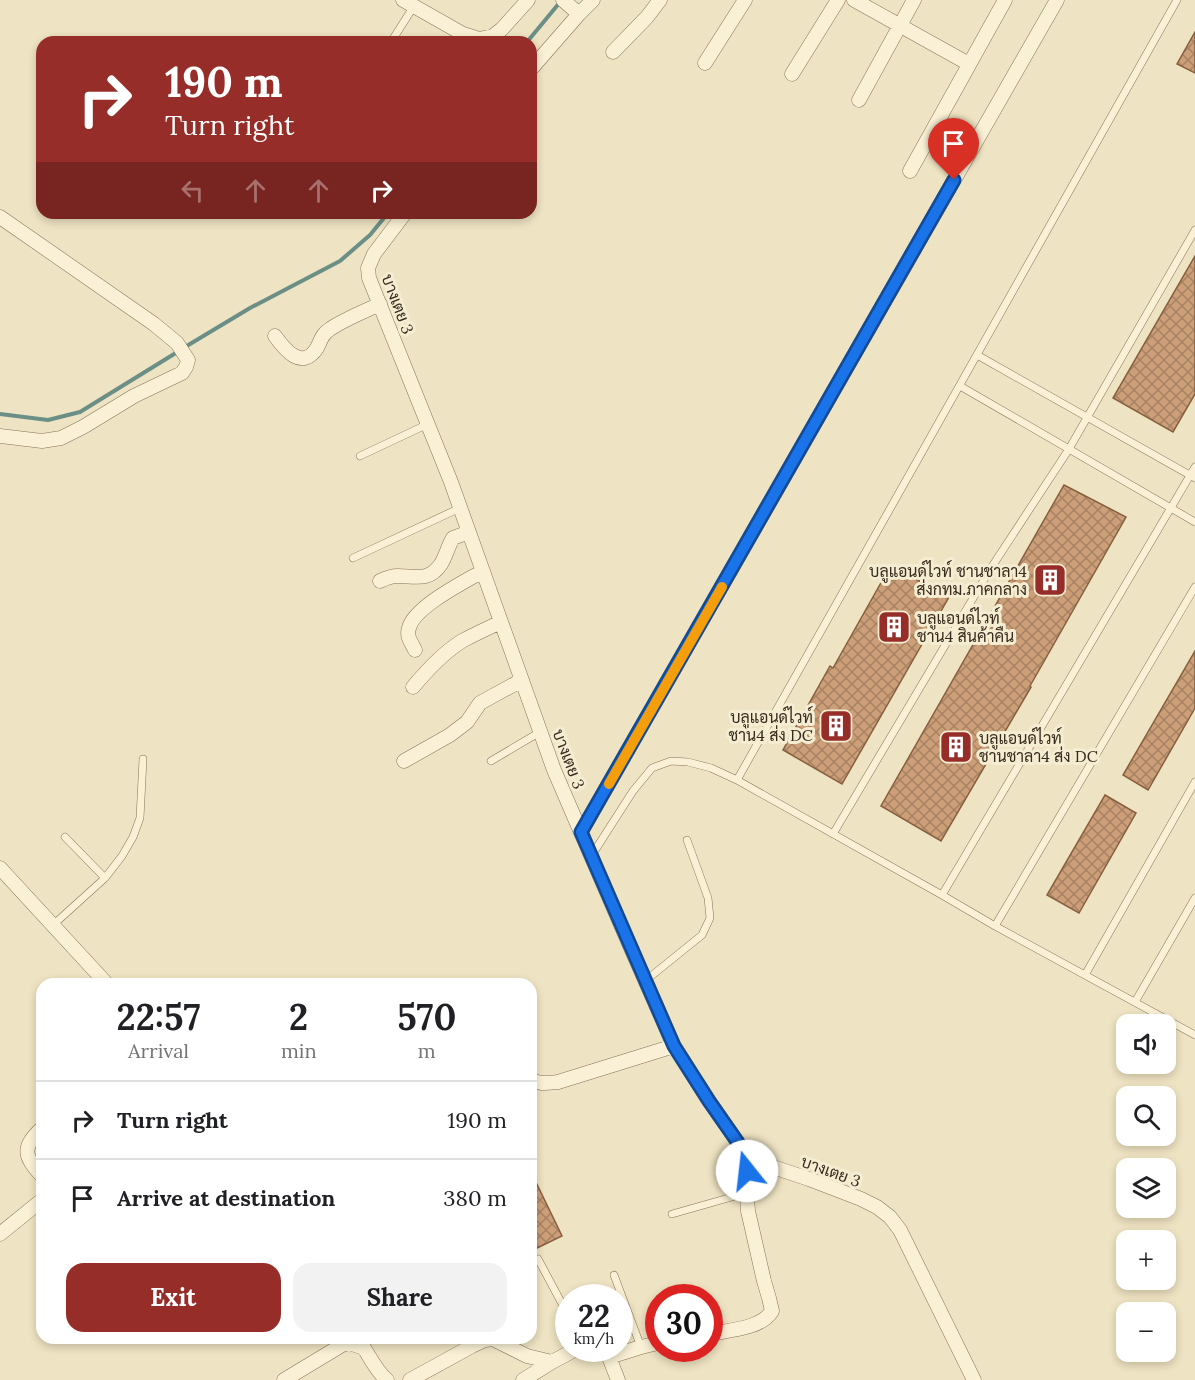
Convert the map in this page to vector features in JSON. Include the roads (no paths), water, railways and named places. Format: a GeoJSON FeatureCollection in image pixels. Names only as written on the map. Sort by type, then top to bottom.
{"type":"FeatureCollection","features":[{"type":"Feature","properties":{"kind":"street"},"geometry":{"type":"LineString","coordinates":[[493,36],[528,0]]}},
{"type":"Feature","properties":{"kind":"street"},"geometry":{"type":"LineString","coordinates":[[537,60],[571,7],[592,0]]}},
{"type":"Feature","properties":{"kind":"street"},"geometry":{"type":"LineString","coordinates":[[613,52],[660,0]]}},
{"type":"Feature","properties":{"kind":"street"},"geometry":{"type":"LineString","coordinates":[[705,63],[746,0]]}},
{"type":"Feature","properties":{"kind":"street"},"geometry":{"type":"LineString","coordinates":[[792,74],[838,0]]}},
{"type":"Feature","properties":{"kind":"street"},"geometry":{"type":"LineString","coordinates":[[854,0],[969,64]]}},
{"type":"Feature","properties":{"kind":"street"},"geometry":{"type":"LineString","coordinates":[[859,100],[915,0]]}},
{"type":"Feature","properties":{"kind":"street"},"geometry":{"type":"LineString","coordinates":[[910,171],[1005,0]]}},
{"type":"Feature","properties":{"kind":"street"},"geometry":{"type":"LineString","coordinates":[[581,832],[1057,0]]}},
{"type":"Feature","properties":{"kind":"street"},"geometry":{"type":"LineString","coordinates":[[409,3],[469,36]]}},
{"type":"Feature","properties":{"kind":"street"},"geometry":{"type":"LineString","coordinates":[[0,217],[154,324],[177,343],[188,360],[182,373],[134,396],[61,438],[42,441],[0,436]]}},
{"type":"Feature","properties":{"kind":"street","name":"บางเตย 3"},"geometry":{"type":"LineString","coordinates":[[400,219],[374,254],[368,268],[369,278],[460,508],[554,770],[674,1046],[748,1157],[861,1199],[890,1217],[900,1230],[974,1380]]}},
{"type":"Feature","properties":{"kind":"street"},"geometry":{"type":"LineString","coordinates":[[275,336],[288,353],[296,358],[304,358],[317,348],[321,337],[328,330],[380,304]]}},
{"type":"Feature","properties":{"kind":"street"},"geometry":{"type":"LineString","coordinates":[[380,581],[390,577],[421,577],[430,574],[440,567],[453,538],[469,532]]}},
{"type":"Feature","properties":{"kind":"street"},"geometry":{"type":"LineString","coordinates":[[414,650],[408,637],[408,629],[412,620],[423,608],[483,571]]}},
{"type":"Feature","properties":{"kind":"street"},"geometry":{"type":"LineString","coordinates":[[414,687],[430,666],[447,652],[501,622]]}},
{"type":"Feature","properties":{"kind":"street"},"geometry":{"type":"LineString","coordinates":[[404,761],[450,735],[467,722],[480,703],[522,680]]}},
{"type":"Feature","properties":{"kind":"street"},"geometry":{"type":"LineString","coordinates":[[0,868],[102,978]]}},
{"type":"Feature","properties":{"kind":"street"},"geometry":{"type":"LineString","coordinates":[[537,1082],[558,1082],[674,1046]]}},
{"type":"Feature","properties":{"kind":"street"},"geometry":{"type":"LineString","coordinates":[[36,1134],[27,1151],[28,1159],[36,1169]]}},
{"type":"Feature","properties":{"kind":"street"},"geometry":{"type":"LineString","coordinates":[[723,1331],[756,1325],[768,1317],[771,1311],[770,1298],[748,1211],[746,1184],[748,1157]]}},
{"type":"Feature","properties":{"kind":"street"},"geometry":{"type":"LineString","coordinates":[[0,1234],[36,1207]]}},
{"type":"Feature","properties":{"kind":"street"},"geometry":{"type":"LineString","coordinates":[[284,1380],[346,1344]]}},
{"type":"Feature","properties":{"kind":"street"},"geometry":{"type":"LineString","coordinates":[[352,1344],[364,1348],[376,1368],[387,1380]]}},
{"type":"Feature","properties":{"kind":"street"},"geometry":{"type":"LineString","coordinates":[[410,1380],[476,1344]]}},
{"type":"Feature","properties":{"kind":"street"},"geometry":{"type":"LineString","coordinates":[[503,1344],[527,1356],[552,1362]]}},
{"type":"Feature","properties":{"kind":"street"},"geometry":{"type":"LineString","coordinates":[[633,1348],[645,1346]]}},
{"type":"Feature","properties":{"kind":"street"},"geometry":{"type":"LineString","coordinates":[[523,1380],[555,1360]]}},
{"type":"Feature","properties":{"kind":"street"},"geometry":{"type":"LineString","coordinates":[[609,1362],[618,1380]]}},
{"type":"Feature","properties":{"kind":"lane"},"geometry":{"type":"LineString","coordinates":[[737,780],[1177,0]]}},
{"type":"Feature","properties":{"kind":"lane"},"geometry":{"type":"LineString","coordinates":[[394,36],[409,3]]}},
{"type":"Feature","properties":{"kind":"lane"},"geometry":{"type":"LineString","coordinates":[[833,834],[990,568],[1069,449],[1195,230]]}},
{"type":"Feature","properties":{"kind":"lane"},"geometry":{"type":"LineString","coordinates":[[977,355],[1192,477]]}},
{"type":"Feature","properties":{"kind":"lane"},"geometry":{"type":"LineString","coordinates":[[960,386],[1195,522]]}},
{"type":"Feature","properties":{"kind":"lane"},"geometry":{"type":"LineString","coordinates":[[360,456],[428,424]]}},
{"type":"Feature","properties":{"kind":"lane"},"geometry":{"type":"LineString","coordinates":[[942,895],[1171,508],[1192,477],[1195,467]]}},
{"type":"Feature","properties":{"kind":"lane"},"geometry":{"type":"LineString","coordinates":[[353,558],[460,508]]}},
{"type":"Feature","properties":{"kind":"lane"},"geometry":{"type":"LineString","coordinates":[[995,926],[1195,587]]}},
{"type":"Feature","properties":{"kind":"lane"},"geometry":{"type":"LineString","coordinates":[[490,761],[540,732]]}},
{"type":"Feature","properties":{"kind":"lane"},"geometry":{"type":"LineString","coordinates":[[53,925],[105,878],[133,837],[140,818],[143,759]]}},
{"type":"Feature","properties":{"kind":"lane"},"geometry":{"type":"LineString","coordinates":[[591,856],[633,791],[652,768],[671,761],[688,762],[711,768],[737,780],[995,926],[1195,1035]]}},
{"type":"Feature","properties":{"kind":"lane"},"geometry":{"type":"LineString","coordinates":[[1085,975],[1195,782]]}},
{"type":"Feature","properties":{"kind":"lane"},"geometry":{"type":"LineString","coordinates":[[65,837],[105,878]]}},
{"type":"Feature","properties":{"kind":"lane"},"geometry":{"type":"LineString","coordinates":[[645,981],[702,935],[710,918],[708,898],[687,840]]}},
{"type":"Feature","properties":{"kind":"lane"},"geometry":{"type":"LineString","coordinates":[[1135,1002],[1195,898]]}},
{"type":"Feature","properties":{"kind":"lane"},"geometry":{"type":"LineString","coordinates":[[672,1214],[746,1192]]}},
{"type":"Feature","properties":{"kind":"lane"},"geometry":{"type":"LineString","coordinates":[[537,1259],[555,1292]]}},
{"type":"Feature","properties":{"kind":"lane"},"geometry":{"type":"LineString","coordinates":[[614,1275],[641,1347]]}},
{"type":"Feature","properties":{"kind":"waterway"},"geometry":{"type":"LineString","coordinates":[[532,36],[561,1]]}},
{"type":"Feature","properties":{"kind":"waterway"},"geometry":{"type":"LineString","coordinates":[[185,347],[250,308],[340,261],[370,235],[383,219]]}},
{"type":"Feature","properties":{"kind":"waterway"},"geometry":{"type":"LineString","coordinates":[[0,414],[48,420],[80,412],[179,351]]}},
{"type":"Feature","properties":{"kind":"place","name":"บลูแอนด์ไวท์ ชานชาลา4 ส่งกทม.ภาคกลาง"},"geometry":{"type":"Point","coordinates":[1050,580]}},
{"type":"Feature","properties":{"kind":"place","name":"บลูแอนด์ไวท์ ชาน4 สินค้าคืน"},"geometry":{"type":"Point","coordinates":[894,627]}},
{"type":"Feature","properties":{"kind":"place","name":"บลูแอนด์ไวท์ ชาน4 ส่ง DC"},"geometry":{"type":"Point","coordinates":[836,726]}},
{"type":"Feature","properties":{"kind":"place","name":"บลูแอนด์ไวท์ ชานชาลา4 ส่ง DC"},"geometry":{"type":"Point","coordinates":[956,747]}}]}
